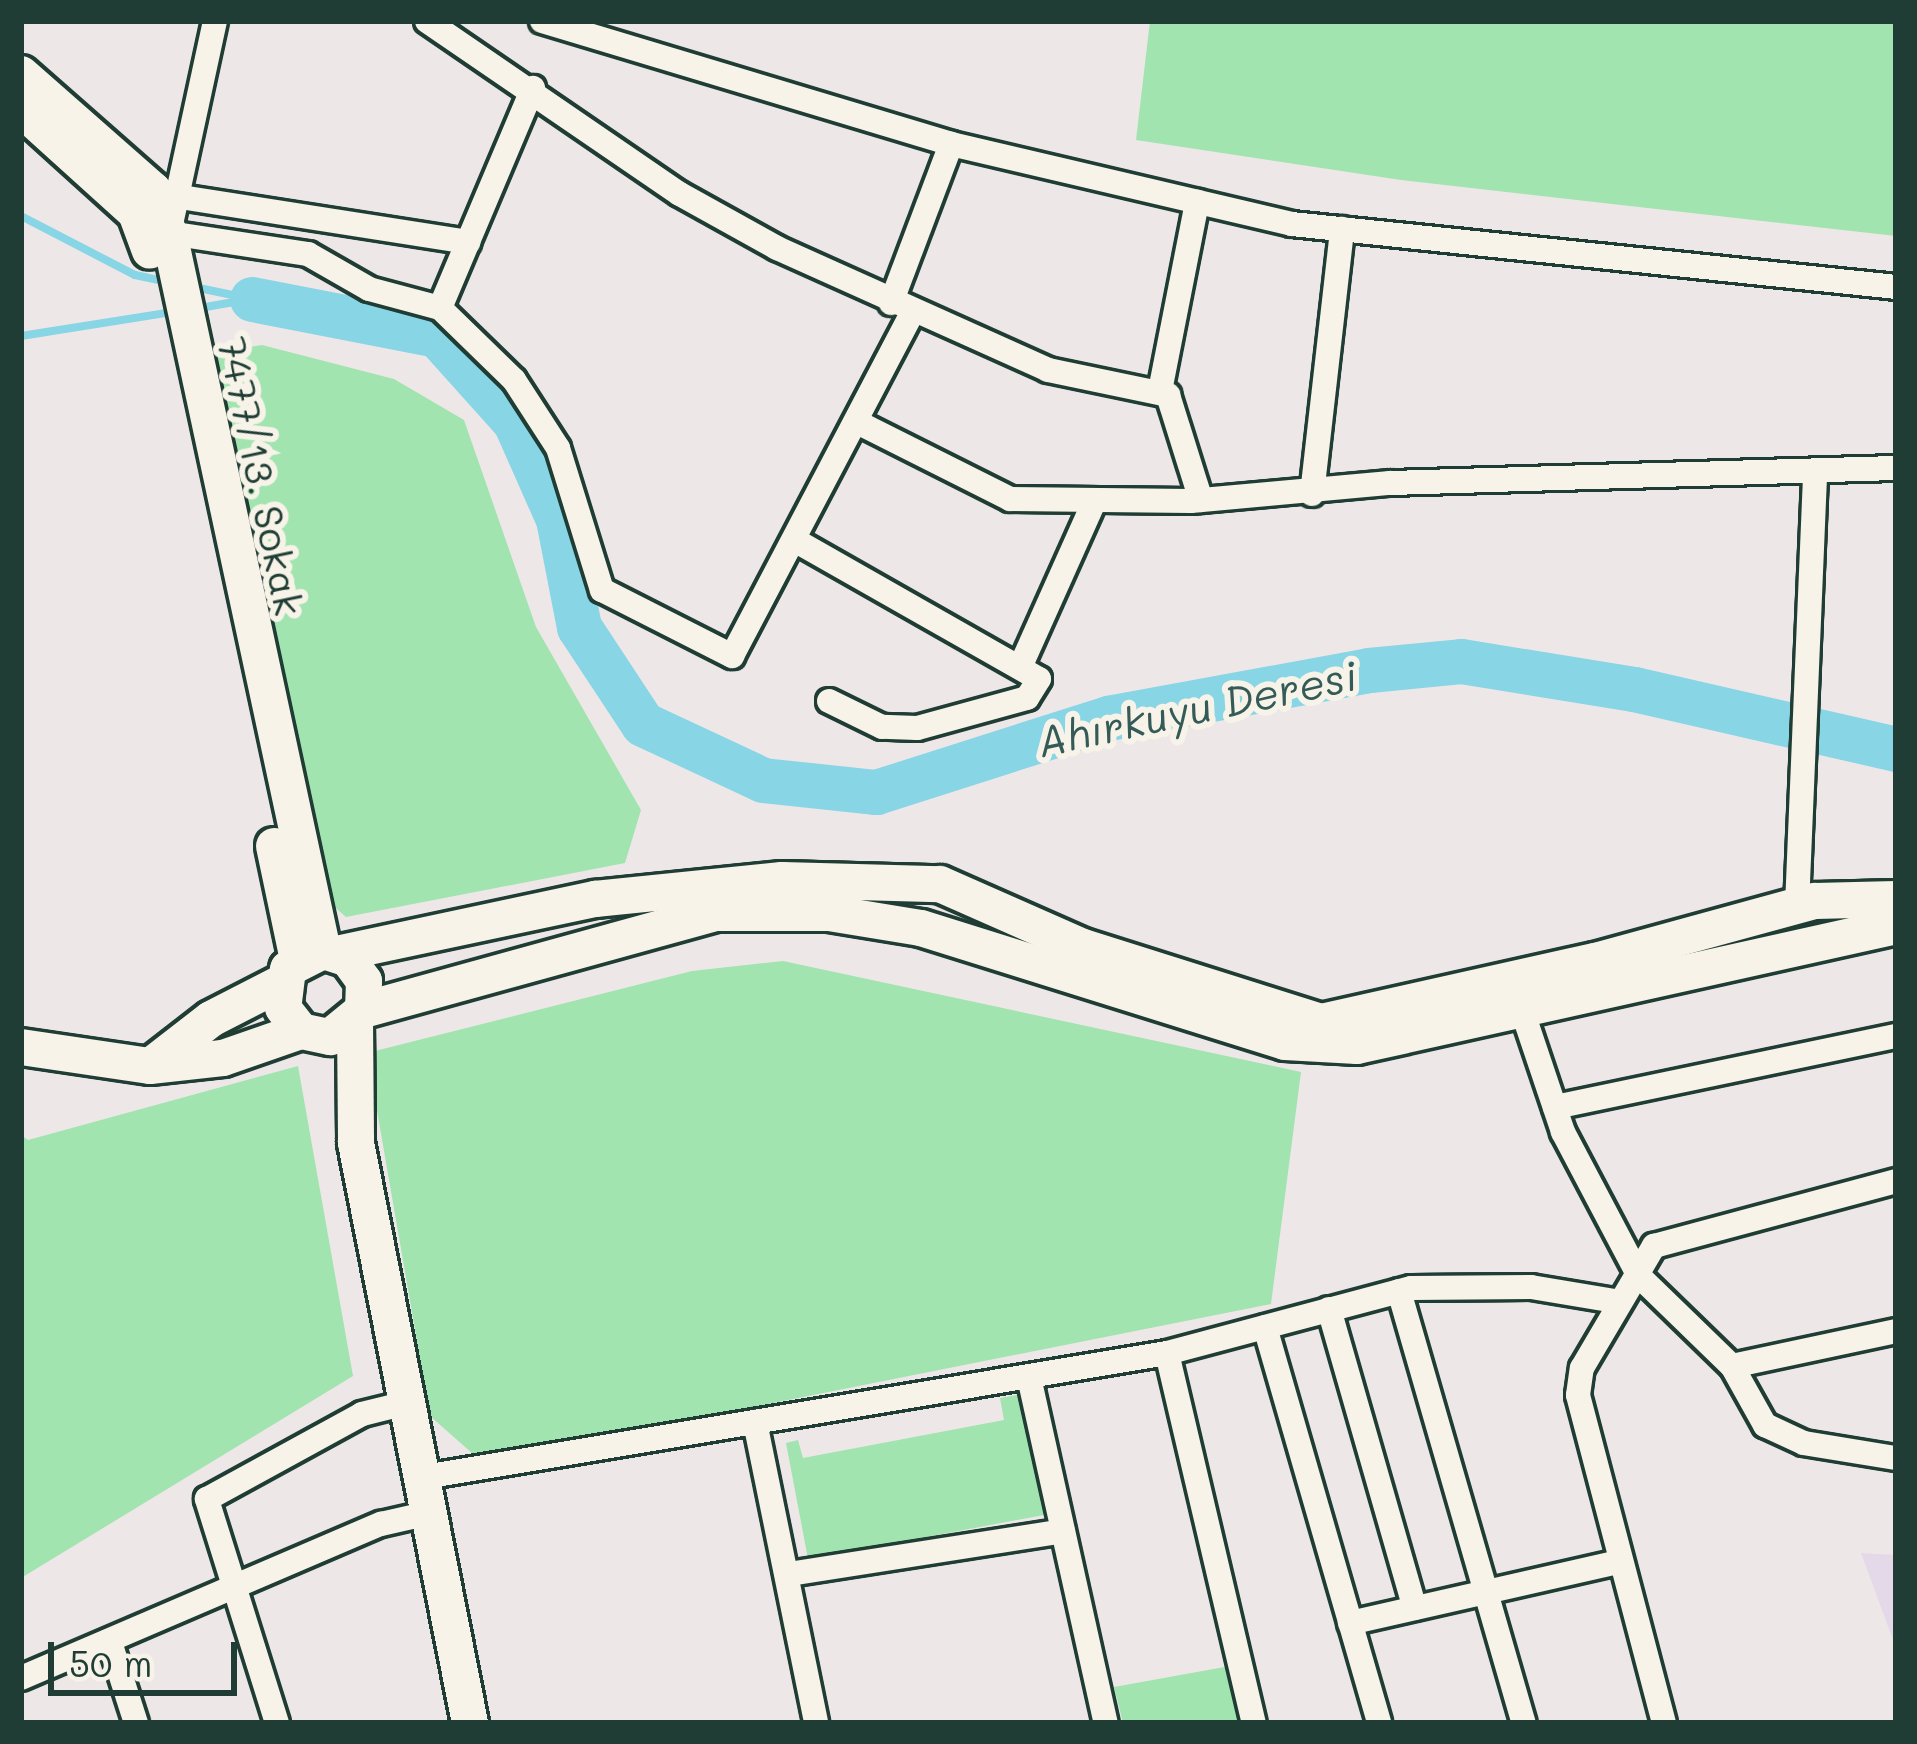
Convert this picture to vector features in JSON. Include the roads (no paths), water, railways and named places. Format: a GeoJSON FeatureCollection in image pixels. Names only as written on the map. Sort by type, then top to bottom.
{"type":"FeatureCollection","features":[{"type":"Feature","properties":{"kind":"main road","name":"7477/13. Sokak"},"geometry":{"type":"LineString","coordinates":[[21,74],[153,190],[180,346],[310,962]]}},
{"type":"Feature","properties":{"kind":"main road","name":"7477/13. Sokak"},"geometry":{"type":"LineString","coordinates":[[21,110],[136,213],[164,249]]}},
{"type":"Feature","properties":{"kind":"main road"},"geometry":{"type":"LineString","coordinates":[[150,1066],[211,1019],[310,962],[595,899],[782,880],[940,884],[1083,947],[1321,1022],[1797,906],[1896,899]]}},
{"type":"Feature","properties":{"kind":"main road"},"geometry":{"type":"LineString","coordinates":[[21,1047],[150,1066],[223,1058],[714,913],[806,913],[921,928],[1285,1042],[1357,1046],[1896,926]]}},
{"type":"Feature","properties":{"kind":"main road"},"geometry":{"type":"LineString","coordinates":[[310,962],[364,981],[356,1143],[402,1403],[470,1723]]}},
{"type":"Feature","properties":{"kind":"main road"},"geometry":{"type":"LineString","coordinates":[[310,962],[283,1008],[308,1034],[356,1143]]}},
{"type":"Feature","properties":{"kind":"street"},"geometry":{"type":"LineString","coordinates":[[215,21],[164,249],[308,254],[369,289],[440,308],[514,380],[558,448],[602,590],[733,656],[860,423],[902,308],[951,145]]}},
{"type":"Feature","properties":{"kind":"street"},"geometry":{"type":"LineString","coordinates":[[427,21],[533,88],[680,194],[902,308],[1048,370],[1160,391],[1177,410],[1201,500]]}},
{"type":"Feature","properties":{"kind":"street"},"geometry":{"type":"LineString","coordinates":[[542,21],[951,145],[1197,202],[1342,229],[1896,287]]}},
{"type":"Feature","properties":{"kind":"street"},"geometry":{"type":"LineString","coordinates":[[440,308],[533,88]]}},
{"type":"Feature","properties":{"kind":"street"},"geometry":{"type":"LineString","coordinates":[[174,196],[469,242]]}},
{"type":"Feature","properties":{"kind":"street"},"geometry":{"type":"LineString","coordinates":[[1160,391],[1197,202]]}},
{"type":"Feature","properties":{"kind":"street"},"geometry":{"type":"LineString","coordinates":[[1312,494],[1342,229]]}},
{"type":"Feature","properties":{"kind":"street"},"geometry":{"type":"LineString","coordinates":[[860,423],[1010,499],[1201,500],[1312,494],[1390,483],[1896,468]]}},
{"type":"Feature","properties":{"kind":"street"},"geometry":{"type":"LineString","coordinates":[[1797,906],[1815,472]]}},
{"type":"Feature","properties":{"kind":"street"},"geometry":{"type":"LineString","coordinates":[[1022,663],[1094,502]]}},
{"type":"Feature","properties":{"kind":"street"},"geometry":{"type":"LineString","coordinates":[[798,542],[1037,674],[1033,696],[916,728],[882,727],[829,701]]}},
{"type":"Feature","properties":{"kind":"street"},"geometry":{"type":"LineString","coordinates":[[1521,1007],[1555,1107],[1639,1276],[1732,1366],[1765,1425],[1804,1443],[1896,1458]]}},
{"type":"Feature","properties":{"kind":"street"},"geometry":{"type":"LineString","coordinates":[[1555,1107],[1896,1036]]}},
{"type":"Feature","properties":{"kind":"street"},"geometry":{"type":"LineString","coordinates":[[1664,1723],[1618,1562],[1578,1395],[1582,1368],[1615,1301],[1639,1276],[1654,1246],[1896,1181]]}},
{"type":"Feature","properties":{"kind":"street"},"geometry":{"type":"LineString","coordinates":[[21,1678],[230,1588],[421,1496],[755,1422],[1166,1354],[1399,1291],[1531,1287],[1615,1301]]}},
{"type":"Feature","properties":{"kind":"street"},"geometry":{"type":"LineString","coordinates":[[1399,1291],[1524,1723]]}},
{"type":"Feature","properties":{"kind":"street"},"geometry":{"type":"LineString","coordinates":[[1329,1309],[1415,1608]]}},
{"type":"Feature","properties":{"kind":"street"},"geometry":{"type":"LineString","coordinates":[[1265,1327],[1379,1723]]}},
{"type":"Feature","properties":{"kind":"street"},"geometry":{"type":"LineString","coordinates":[[1732,1366],[1896,1330]]}},
{"type":"Feature","properties":{"kind":"street"},"geometry":{"type":"LineString","coordinates":[[1166,1354],[1254,1723]]}},
{"type":"Feature","properties":{"kind":"street"},"geometry":{"type":"LineString","coordinates":[[1029,1376],[1106,1723]]}},
{"type":"Feature","properties":{"kind":"street"},"geometry":{"type":"LineString","coordinates":[[278,1723],[206,1509],[212,1493],[362,1414],[402,1403]]}},
{"type":"Feature","properties":{"kind":"street"},"geometry":{"type":"LineString","coordinates":[[755,1422],[816,1723]]}},
{"type":"Feature","properties":{"kind":"street"},"geometry":{"type":"LineString","coordinates":[[789,1574],[1063,1531]]}},
{"type":"Feature","properties":{"kind":"street"},"geometry":{"type":"LineString","coordinates":[[1350,1622],[1618,1562]]}},
{"type":"Feature","properties":{"kind":"street"},"geometry":{"type":"LineString","coordinates":[[110,1642],[136,1723]]}},
{"type":"Feature","properties":{"kind":"waterway","name":"Ahırkuyu Deresi"},"geometry":{"type":"LineString","coordinates":[[21,216],[135,275],[168,282]]}},
{"type":"Feature","properties":{"kind":"waterway","name":"Ahırkuyu Deresi"},"geometry":{"type":"LineString","coordinates":[[194,287],[252,299]]}},
{"type":"Feature","properties":{"kind":"waterway","name":"Ahırkuyu Deresi"},"geometry":{"type":"LineString","coordinates":[[252,299],[437,335],[515,422],[558,519],[579,627],[643,724],[763,780],[876,792],[1108,718],[1369,670],[1461,661],[1634,689],[1896,749]]}},
{"type":"Feature","properties":{"kind":"waterway","name":"Ahırkuyu Deresi"},"geometry":{"type":"LineString","coordinates":[[194,309],[245,300]]}},
{"type":"Feature","properties":{"kind":"waterway","name":"Ahırkuyu Deresi"},"geometry":{"type":"LineString","coordinates":[[21,336],[173,312]]}}]}
